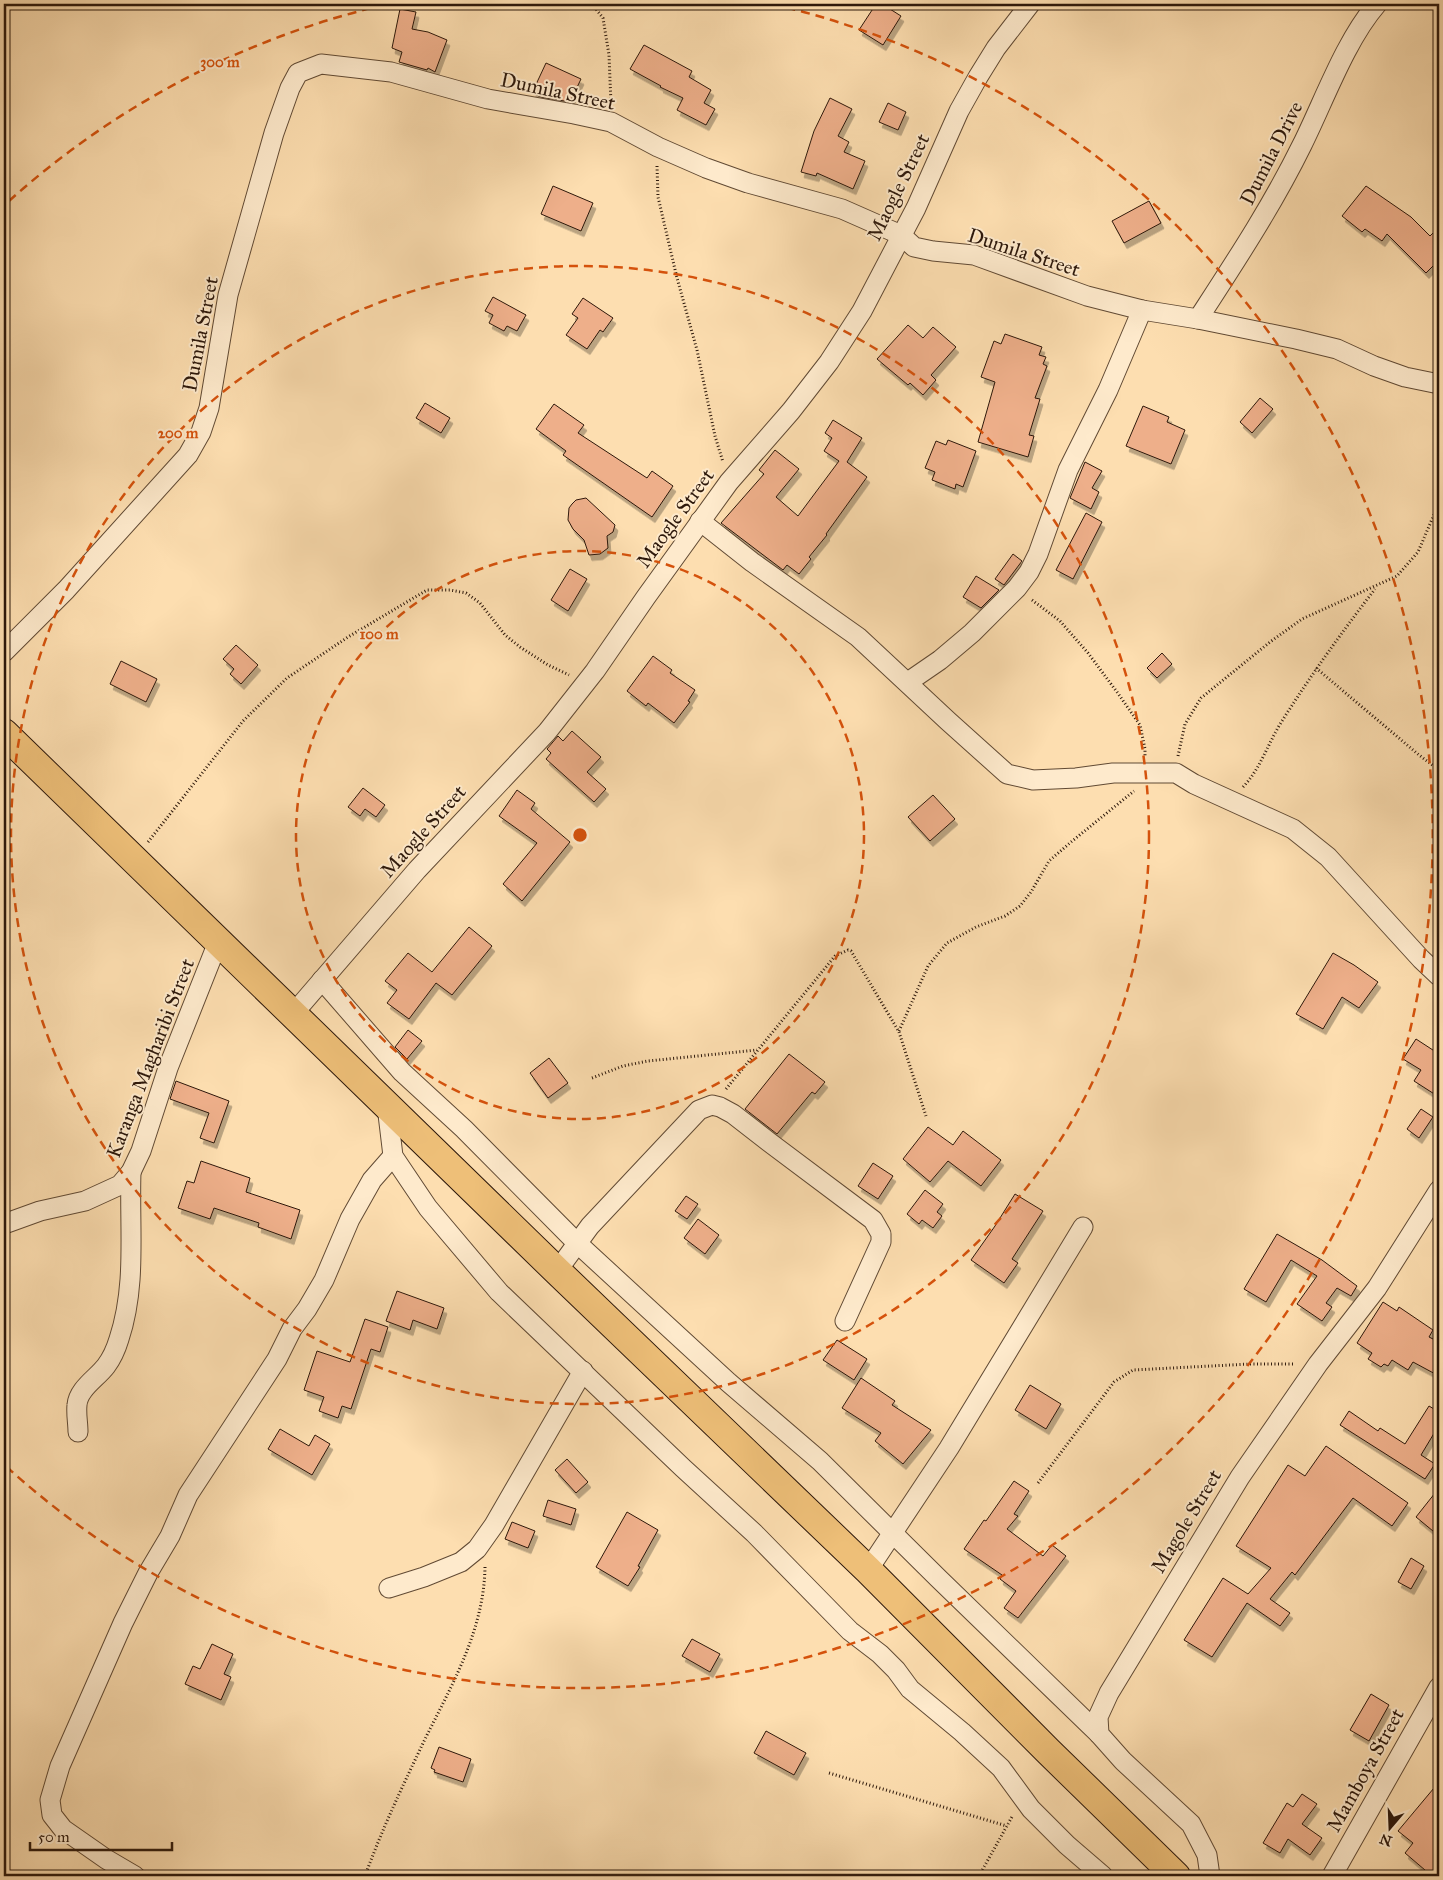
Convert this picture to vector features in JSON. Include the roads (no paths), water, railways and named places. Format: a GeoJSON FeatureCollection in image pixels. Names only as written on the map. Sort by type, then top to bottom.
{"type":"FeatureCollection","features":[{"type":"Feature","properties":{"kind":"highway"},"geometry":{"type":"LineString","coordinates":[[4,732],[557,1271],[868,1570],[1048,1751],[1176,1876]]}},
{"type":"Feature","properties":{"kind":"street","name":"Maogle Street"},"geometry":{"type":"LineString","coordinates":[[293,1014],[417,870],[547,732],[595,671],[729,482],[791,411],[829,362],[862,311],[916,208],[959,111],[978,77],[996,48],[1030,4]]}},
{"type":"Feature","properties":{"kind":"street","name":"Dumila Drive"},"geometry":{"type":"LineString","coordinates":[[1198,319],[1268,210],[1364,19],[1376,4]]}},
{"type":"Feature","properties":{"kind":"street","name":"Dumila Street"},"geometry":{"type":"LineString","coordinates":[[4,652],[66,590],[188,455],[201,432],[209,408],[228,295],[274,133],[290,88],[298,73],[320,64],[391,72],[488,99],[611,122],[658,147],[706,168],[748,183],[842,209],[901,235],[914,247],[974,254],[1087,296],[1142,310],[1198,319],[1337,350],[1382,369],[1406,377],[1439,384]]}},
{"type":"Feature","properties":{"kind":"street"},"geometry":{"type":"LineString","coordinates":[[908,682],[940,660],[972,633],[1017,588],[1029,572],[1038,554],[1068,470],[1108,390],[1142,310]]}},
{"type":"Feature","properties":{"kind":"street"},"geometry":{"type":"LineString","coordinates":[[700,521],[752,562],[858,638],[1007,774],[1033,780],[1076,778],[1113,773],[1176,773],[1194,784],[1293,829],[1328,857],[1439,976]]}},
{"type":"Feature","properties":{"kind":"street","name":"Karanga Magharibi Street"},"geometry":{"type":"LineString","coordinates":[[4,1224],[40,1211],[85,1201],[120,1185],[131,1172],[141,1151],[168,1068],[218,942]]}},
{"type":"Feature","properties":{"kind":"street"},"geometry":{"type":"LineString","coordinates":[[322,980],[402,1072],[464,1129],[577,1243],[728,1382],[820,1461],[1099,1734],[1123,1761],[1191,1824],[1207,1855],[1210,1876]]}},
{"type":"Feature","properties":{"kind":"street"},"geometry":{"type":"LineString","coordinates":[[557,1271],[590,1226],[699,1110],[712,1105],[733,1114],[874,1220],[881,1234],[881,1242],[844,1321]]}},
{"type":"Feature","properties":{"kind":"street"},"geometry":{"type":"LineString","coordinates":[[387,1106],[393,1156],[428,1208],[499,1292],[683,1468],[754,1533],[850,1631],[880,1654],[896,1670],[910,1689],[962,1732],[1001,1768],[1031,1809],[1102,1876]]}},
{"type":"Feature","properties":{"kind":"street"},"geometry":{"type":"LineString","coordinates":[[135,1876],[106,1859],[63,1829],[52,1815],[50,1800],[60,1766],[123,1623],[148,1573],[170,1536],[188,1495],[277,1359],[292,1329],[324,1280],[350,1219],[372,1180],[393,1156]]}},
{"type":"Feature","properties":{"kind":"street"},"geometry":{"type":"LineString","coordinates":[[78,1432],[77,1404],[83,1392],[113,1355],[120,1338],[131,1278],[131,1172]]}},
{"type":"Feature","properties":{"kind":"street","name":"Magole Street"},"geometry":{"type":"LineString","coordinates":[[1099,1734],[1098,1717],[1109,1692],[1240,1477],[1318,1364],[1378,1288],[1439,1190]]}},
{"type":"Feature","properties":{"kind":"street"},"geometry":{"type":"LineString","coordinates":[[868,1570],[949,1448],[1084,1227]]}},
{"type":"Feature","properties":{"kind":"street"},"geometry":{"type":"LineString","coordinates":[[389,1588],[424,1577],[461,1562],[477,1549],[486,1537],[583,1372]]}},
{"type":"Feature","properties":{"kind":"street","name":"Mamboya Street"},"geometry":{"type":"LineString","coordinates":[[1332,1876],[1439,1687]]}}]}
